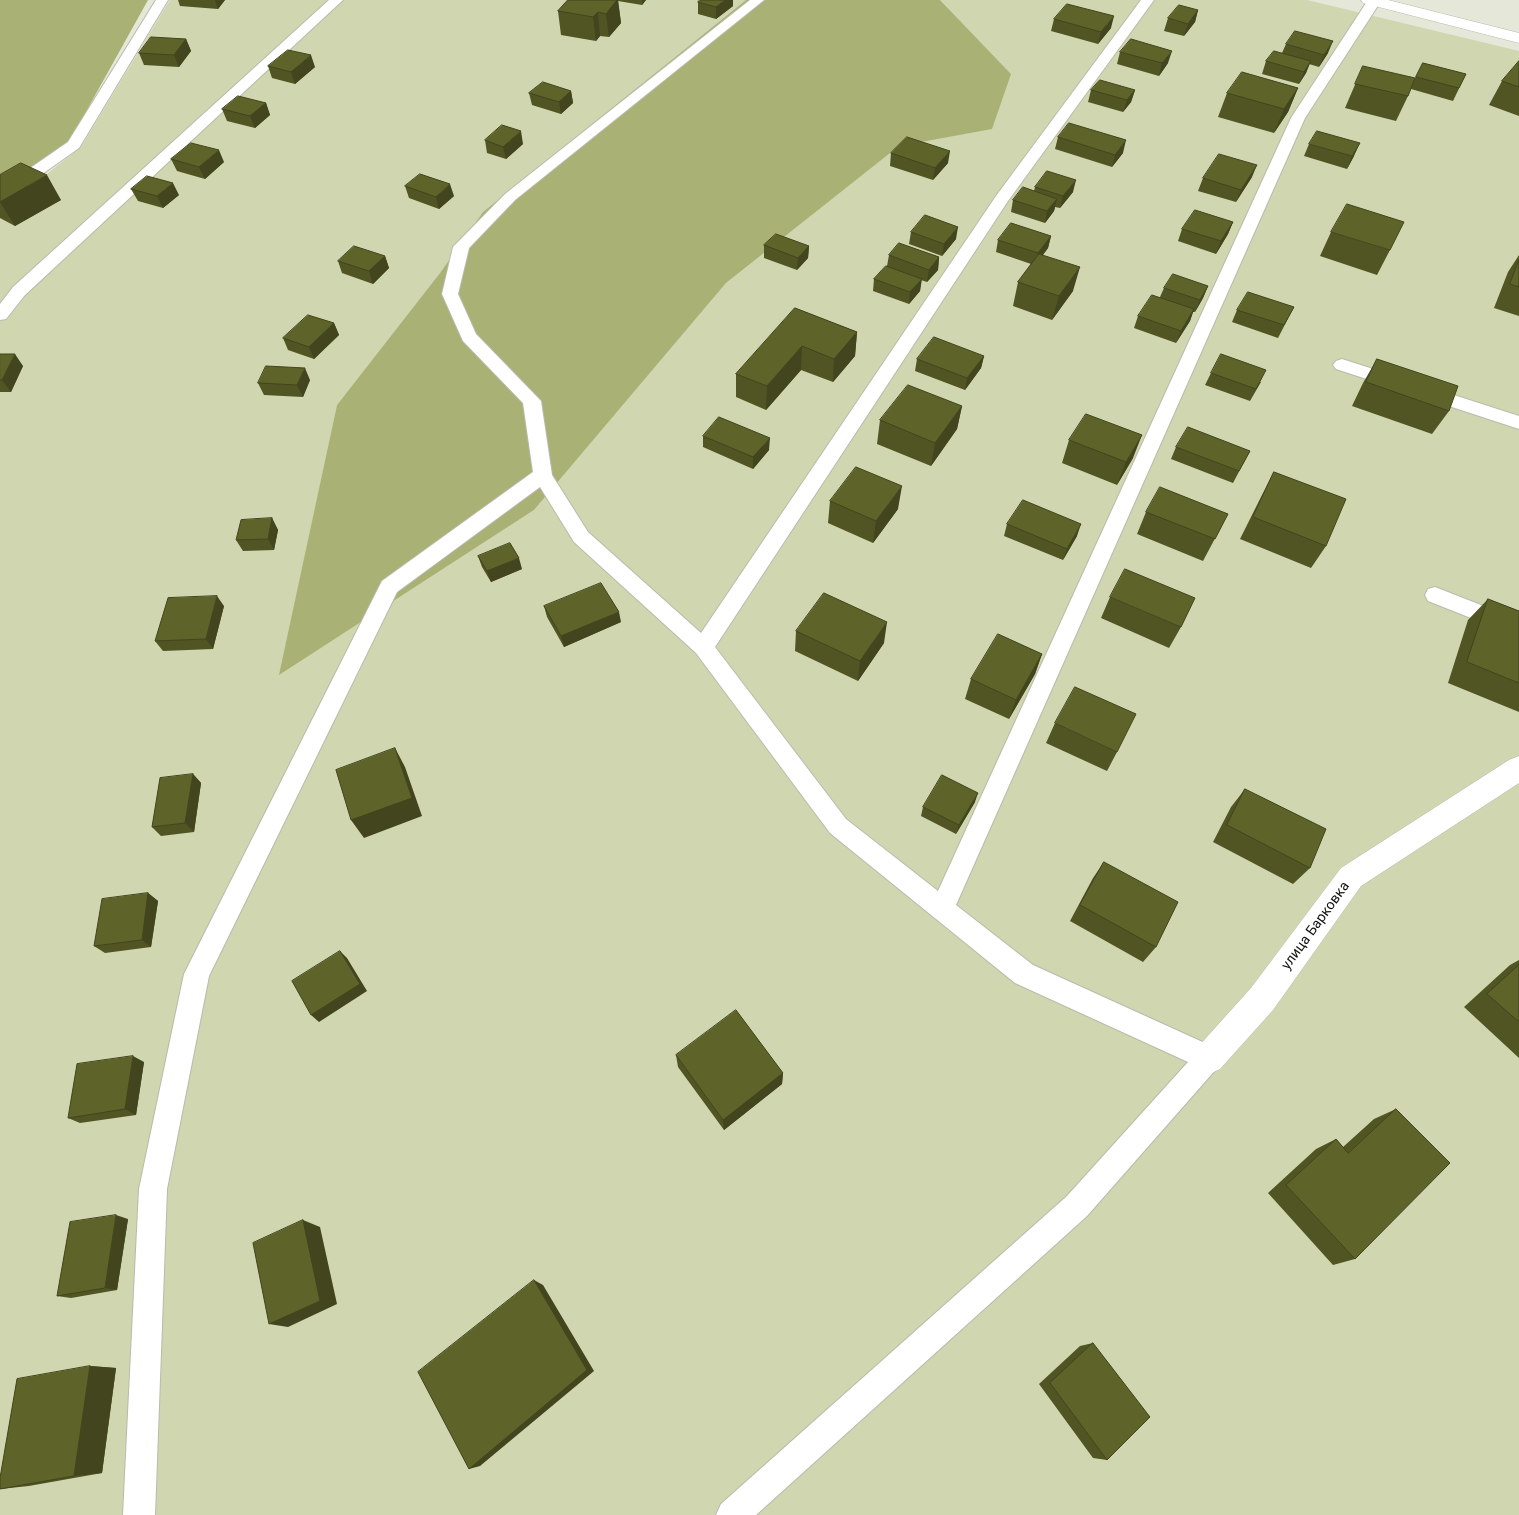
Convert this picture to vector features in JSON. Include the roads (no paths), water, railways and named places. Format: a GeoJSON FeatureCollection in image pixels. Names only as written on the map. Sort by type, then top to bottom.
{"type":"FeatureCollection","features":[{"type":"Feature","properties":{"kind":"street"},"geometry":{"type":"LineString","coordinates":[[1372,1],[1519,38]]}},
{"type":"Feature","properties":{"kind":"street","name":"улица Барковка"},"geometry":{"type":"LineString","coordinates":[[1209,1058],[1262,999],[1351,877],[1519,768]]}},
{"type":"Feature","properties":{"kind":"lane"},"geometry":{"type":"LineString","coordinates":[[0,194],[9,191],[74,145],[162,0]]}},
{"type":"Feature","properties":{"kind":"lane"},"geometry":{"type":"LineString","coordinates":[[0,315],[19,291],[336,0]]}},
{"type":"Feature","properties":{"kind":"lane"},"geometry":{"type":"LineString","coordinates":[[732,1515],[1078,1206],[1209,1058],[1024,974],[838,826],[703,647],[581,538],[543,475],[532,401],[469,337],[450,294],[461,247],[510,197],[758,0]]}},
{"type":"Feature","properties":{"kind":"lane"},"geometry":{"type":"LineString","coordinates":[[703,647],[1001,199],[1148,0]]}},
{"type":"Feature","properties":{"kind":"lane"},"geometry":{"type":"LineString","coordinates":[[942,908],[1298,118],[1372,1]]}},
{"type":"Feature","properties":{"kind":"lane"},"geometry":{"type":"LineString","coordinates":[[1342,365],[1519,423]]}},
{"type":"Feature","properties":{"kind":"lane"},"geometry":{"type":"LineString","coordinates":[[139,1515],[153,1189],[197,974],[389,586],[543,475]]}},
{"type":"Feature","properties":{"kind":"lane"},"geometry":{"type":"LineString","coordinates":[[1435,595],[1519,629]]}}]}
